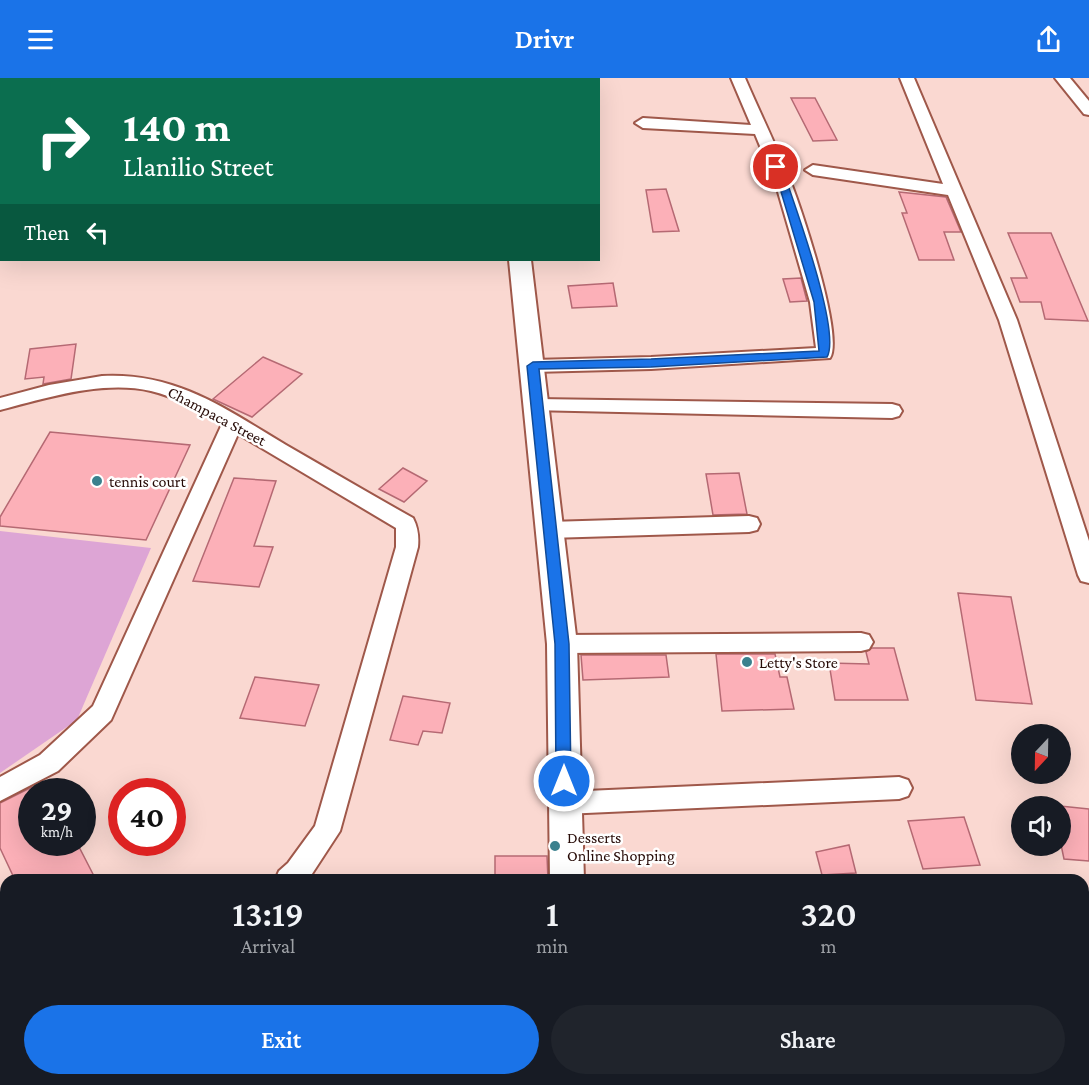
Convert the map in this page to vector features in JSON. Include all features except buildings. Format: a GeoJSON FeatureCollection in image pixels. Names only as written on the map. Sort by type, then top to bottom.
{"type":"FeatureCollection","features":[{"type":"Feature","properties":{"kind":"street"},"geometry":{"type":"LineString","coordinates":[[533,366],[663,363],[823,354],[825,350],[819,302],[784,185],[738,78]]}},
{"type":"Feature","properties":{"kind":"street"},"geometry":{"type":"LineString","coordinates":[[908,78],[1008,320],[1089,575]]}},
{"type":"Feature","properties":{"kind":"street"},"geometry":{"type":"LineString","coordinates":[[1062,78],[1089,111]]}},
{"type":"Feature","properties":{"kind":"street"},"geometry":{"type":"LineString","coordinates":[[643,123],[760,130]]}},
{"type":"Feature","properties":{"kind":"street"},"geometry":{"type":"LineString","coordinates":[[813,170],[955,191]]}},
{"type":"Feature","properties":{"kind":"street"},"geometry":{"type":"LineString","coordinates":[[520,261],[562,644],[567,874]]}},
{"type":"Feature","properties":{"kind":"street","name":"Champaca Street"},"geometry":{"type":"LineString","coordinates":[[0,404],[67,389],[112,382],[135,382],[170,389],[233,422],[405,524],[408,534],[407,547],[327,831],[296,874]]}},
{"type":"Feature","properties":{"kind":"street"},"geometry":{"type":"LineString","coordinates":[[537,405],[892,411]]}},
{"type":"Feature","properties":{"kind":"street"},"geometry":{"type":"LineString","coordinates":[[0,790],[49,763],[102,713],[233,422]]}},
{"type":"Feature","properties":{"kind":"street"},"geometry":{"type":"LineString","coordinates":[[549,530],[749,524]]}},
{"type":"Feature","properties":{"kind":"street"},"geometry":{"type":"LineString","coordinates":[[562,644],[861,642]]}},
{"type":"Feature","properties":{"kind":"street"},"geometry":{"type":"LineString","coordinates":[[564,803],[899,788]]}},
{"type":"Feature","properties":{"kind":"shaded area"},"geometry":{"type":"Polygon","coordinates":[[[0,531],[151,548],[77,720],[0,773],[0,531]]]}},
{"type":"Feature","properties":{"kind":"place","name":"tennis court"},"geometry":{"type":"Point","coordinates":[97,481]}},
{"type":"Feature","properties":{"kind":"place","name":"Letty's Store"},"geometry":{"type":"Point","coordinates":[747,662]}},
{"type":"Feature","properties":{"kind":"place","name":"Desserts Online Shopping"},"geometry":{"type":"Point","coordinates":[555,846]}},
{"type":"Feature","properties":{"kind":"route"},"geometry":{"type":"LineString","coordinates":[[564,781],[562,644],[533,366],[651,363],[823,354],[825,350],[819,302],[784,185],[776,167]]}}]}
